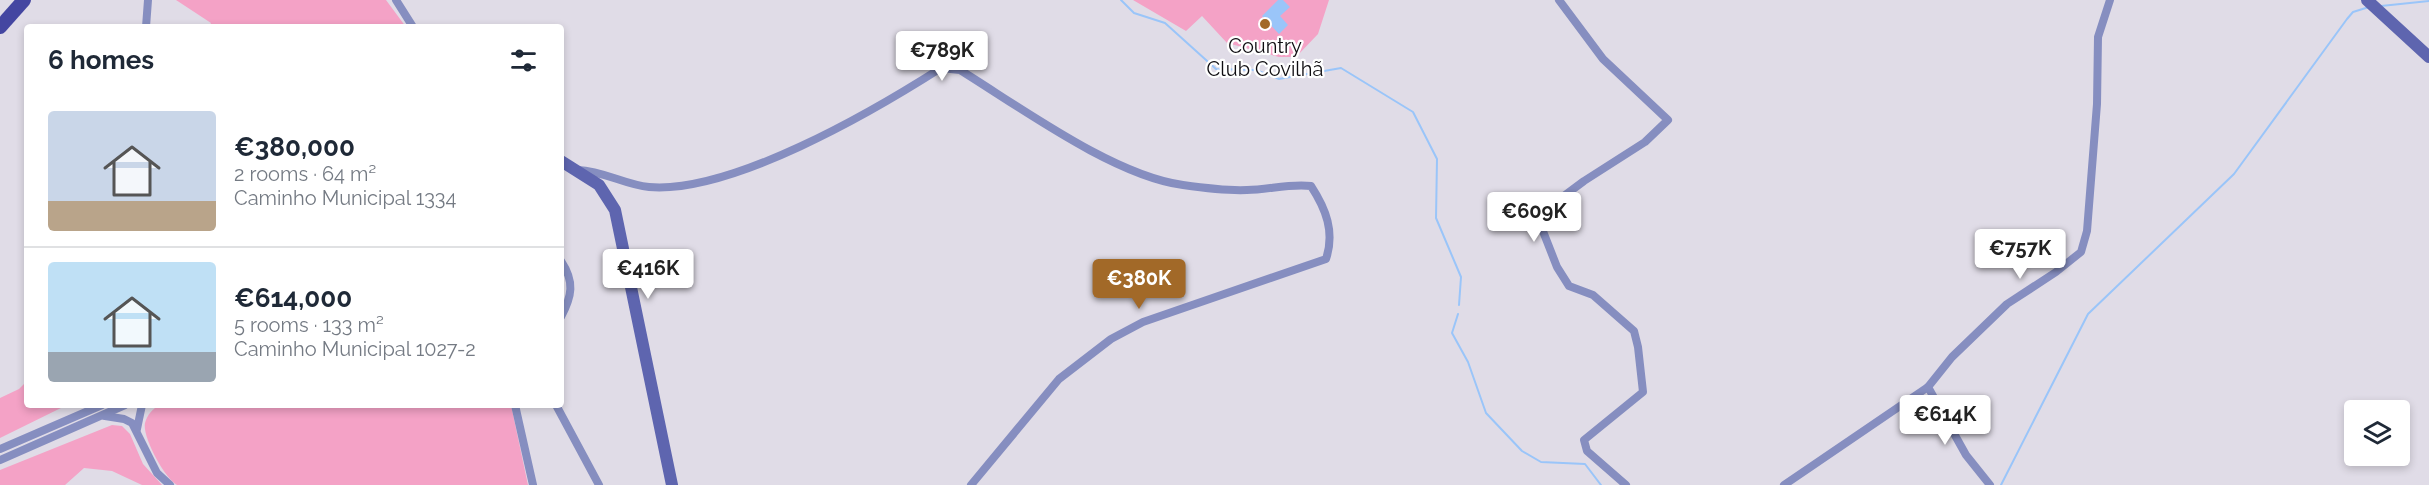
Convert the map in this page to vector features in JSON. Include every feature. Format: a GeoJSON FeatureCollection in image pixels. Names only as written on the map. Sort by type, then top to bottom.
{"type":"FeatureCollection","features":[{"type":"Feature","properties":{"kind":"main road"},"geometry":{"type":"LineString","coordinates":[[0,19],[22,0]]}},
{"type":"Feature","properties":{"kind":"main road"},"geometry":{"type":"LineString","coordinates":[[0,27],[22,0]]}},
{"type":"Feature","properties":{"kind":"main road"},"geometry":{"type":"LineString","coordinates":[[2367,0],[2429,57]]}},
{"type":"Feature","properties":{"kind":"main road"},"geometry":{"type":"LineString","coordinates":[[2375,0],[2429,49]]}},
{"type":"Feature","properties":{"kind":"main road"},"geometry":{"type":"LineString","coordinates":[[564,163],[598,185],[615,210],[672,485]]}},
{"type":"Feature","properties":{"kind":"street"},"geometry":{"type":"LineString","coordinates":[[146,24],[148,0]]}},
{"type":"Feature","properties":{"kind":"street"},"geometry":{"type":"LineString","coordinates":[[396,0],[411,24]]}},
{"type":"Feature","properties":{"kind":"street"},"geometry":{"type":"LineString","coordinates":[[1559,0],[1603,59],[1668,120],[1645,142],[1584,181],[1537,216],[1557,267],[1569,286],[1593,295],[1635,334],[1643,392],[1584,440],[1587,451],[1626,485]]}},
{"type":"Feature","properties":{"kind":"street"},"geometry":{"type":"LineString","coordinates":[[1784,485],[1928,387],[1952,357],[2007,304],[2056,272],[2080,252],[2085,241],[2097,104],[2098,37],[2110,0]]}},
{"type":"Feature","properties":{"kind":"street"},"geometry":{"type":"LineString","coordinates":[[578,170],[598,171],[647,188],[687,186],[717,179],[758,166],[841,124],[941,68],[949,68],[960,70],[1117,163],[1150,177],[1179,185],[1212,189],[1245,190],[1311,186],[1328,220],[1330,236],[1326,259],[1143,322],[1111,339],[1059,379],[970,485]]}},
{"type":"Feature","properties":{"kind":"street"},"geometry":{"type":"LineString","coordinates":[[564,266],[568,272],[572,294],[564,311]]}},
{"type":"Feature","properties":{"kind":"street"},"geometry":{"type":"LineString","coordinates":[[1928,387],[1966,455],[1990,485]]}},
{"type":"Feature","properties":{"kind":"street"},"geometry":{"type":"LineString","coordinates":[[0,460],[101,408]]}},
{"type":"Feature","properties":{"kind":"street"},"geometry":{"type":"LineString","coordinates":[[0,449],[101,408],[124,419],[137,430],[157,473],[170,485]]}},
{"type":"Feature","properties":{"kind":"street"},"geometry":{"type":"LineString","coordinates":[[137,430],[137,419],[141,408]]}},
{"type":"Feature","properties":{"kind":"street"},"geometry":{"type":"LineString","coordinates":[[516,408],[533,485]]}},
{"type":"Feature","properties":{"kind":"street"},"geometry":{"type":"LineString","coordinates":[[558,408],[599,485]]}},
{"type":"Feature","properties":{"kind":"shaded area"},"geometry":{"type":"Polygon","coordinates":[[[176,0],[386,0],[404,24],[210,24],[176,0]]]}},
{"type":"Feature","properties":{"kind":"shaded area","name":"Country Club Covilhã"},"geometry":{"type":"Polygon","coordinates":[[[1133,0],[1329,0],[1318,34],[1296,57],[1279,57],[1227,43],[1202,16],[1186,31],[1133,0]]]}},
{"type":"Feature","properties":{"kind":"shaded area"},"geometry":{"type":"Polygon","coordinates":[[[24,384],[24,408],[61,408],[0,438],[0,398],[24,384]]]}},
{"type":"Feature","properties":{"kind":"shaded area"},"geometry":{"type":"Polygon","coordinates":[[[155,408],[512,408],[528,485],[177,485],[155,457],[147,438],[145,423],[155,408]]]}},
{"type":"Feature","properties":{"kind":"shaded area"},"geometry":{"type":"Polygon","coordinates":[[[112,425],[122,426],[130,434],[143,464],[162,485],[142,485],[112,471],[84,468],[65,485],[0,485],[0,470],[112,425]]]}},
{"type":"Feature","properties":{"kind":"water"},"geometry":{"type":"Polygon","coordinates":[[[1278,0],[1283,0],[1290,7],[1280,16],[1288,25],[1279,34],[1262,16],[1278,0]]]}},
{"type":"Feature","properties":{"kind":"waterway"},"geometry":{"type":"LineString","coordinates":[[1121,0],[1134,13],[1165,23],[1216,69],[1256,70],[1279,79],[1341,68],[1413,112],[1437,159],[1436,218],[1461,277],[1459,305]]}},
{"type":"Feature","properties":{"kind":"waterway"},"geometry":{"type":"LineString","coordinates":[[2381,6],[2429,1]]}},
{"type":"Feature","properties":{"kind":"waterway"},"geometry":{"type":"LineString","coordinates":[[2001,485],[2088,314],[2234,174],[2347,19],[2353,12],[2369,7]]}},
{"type":"Feature","properties":{"kind":"waterway"},"geometry":{"type":"LineString","coordinates":[[1458,314],[1452,333],[1468,362],[1486,413],[1522,451],[1541,462],[1585,464],[1601,485]]}},
{"type":"Feature","properties":{"kind":"place","name":"Country Club Covilhã"},"geometry":{"type":"Point","coordinates":[1265,24]}}]}
